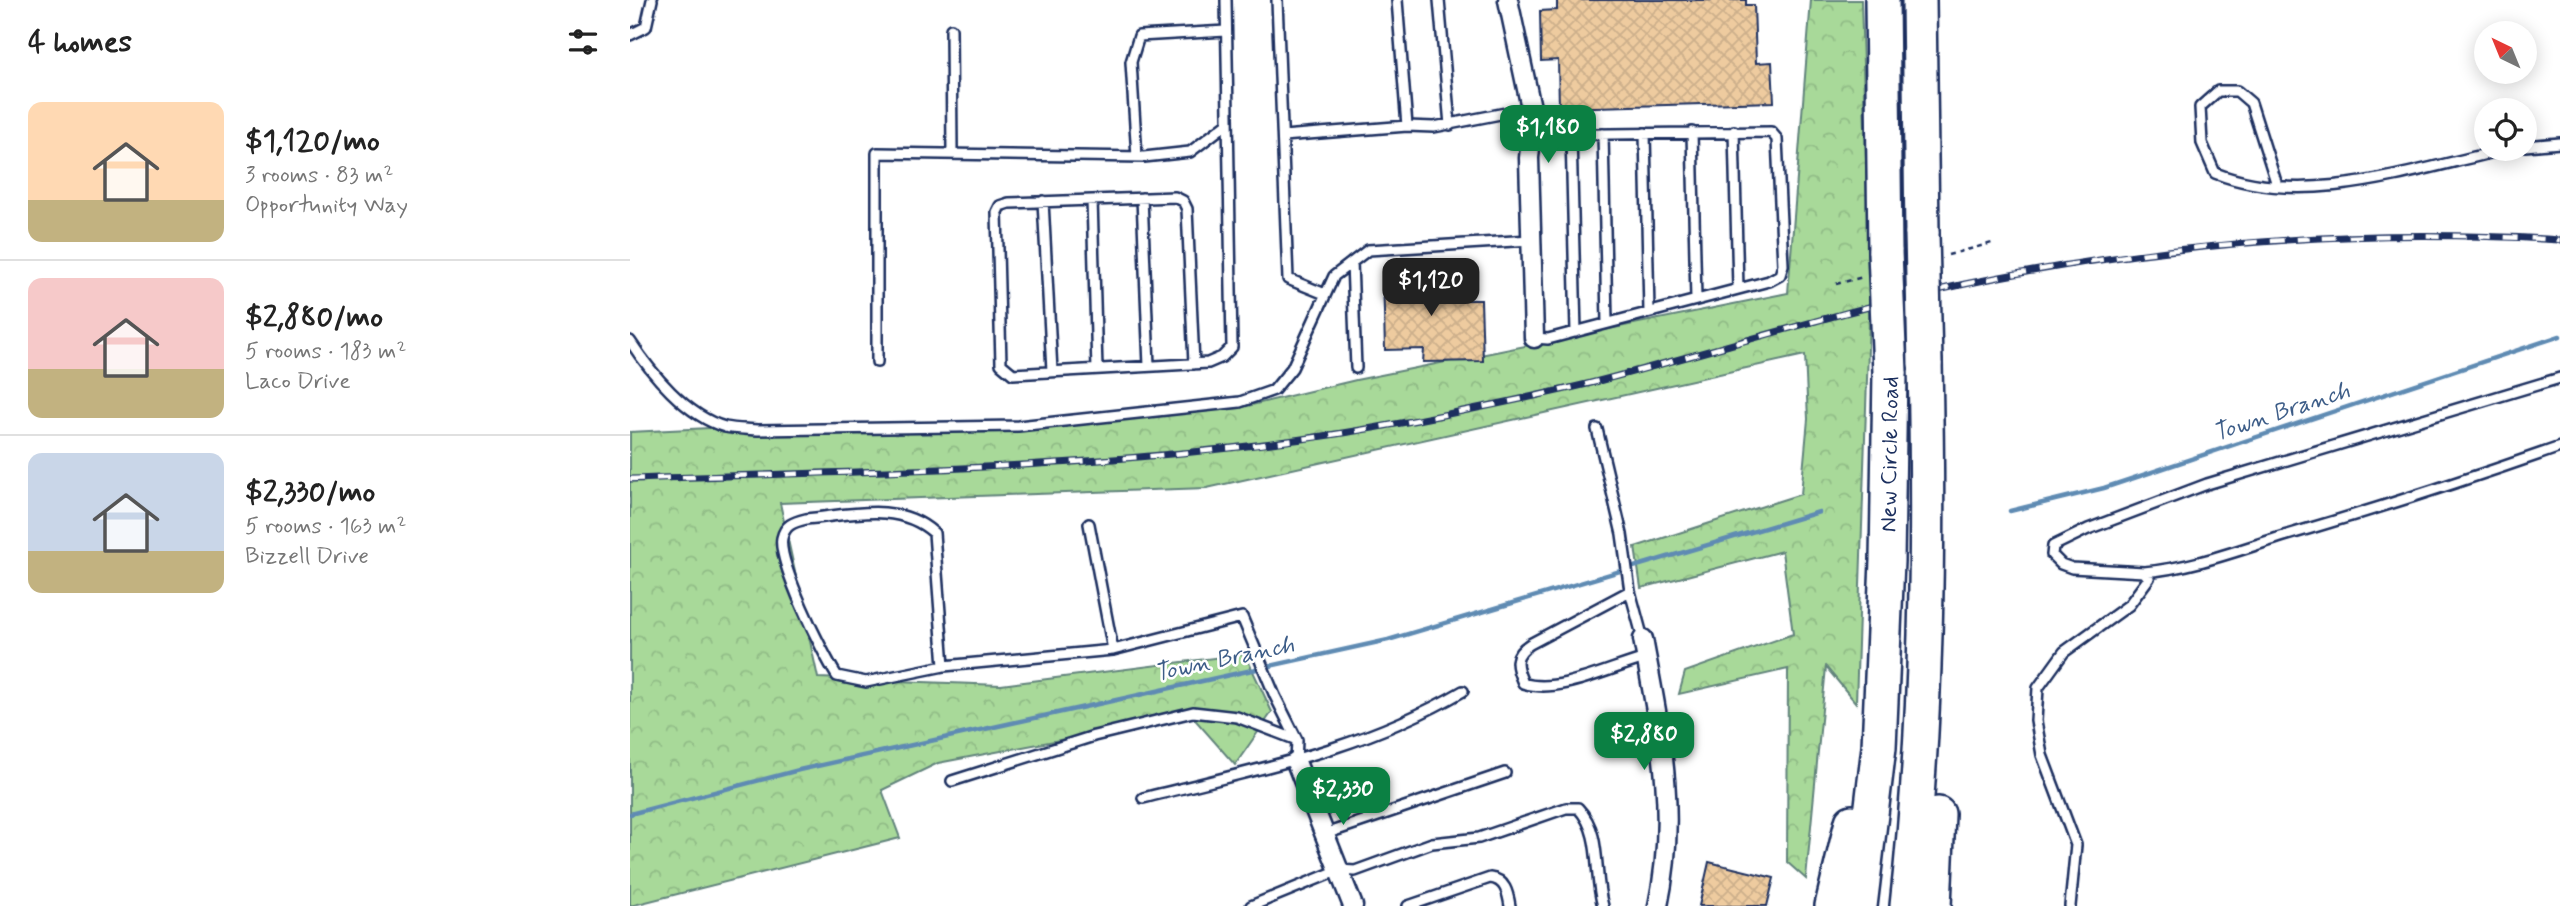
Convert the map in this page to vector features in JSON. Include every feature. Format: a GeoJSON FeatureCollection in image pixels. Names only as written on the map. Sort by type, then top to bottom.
{"type":"FeatureCollection","features":[{"type":"Feature","properties":{"kind":"highway","name":"New Circle Road"},"geometry":{"type":"LineString","coordinates":[[1860,906],[1879,747],[1887,561],[1890,372],[1885,252],[1882,0]]}},
{"type":"Feature","properties":{"kind":"highway","name":"New Circle Road"},"geometry":{"type":"LineString","coordinates":[[1907,906],[1925,693],[1928,570],[1919,0]]}},
{"type":"Feature","properties":{"kind":"highway"},"geometry":{"type":"LineString","coordinates":[[1925,693],[1940,746],[1934,906]]}},
{"type":"Feature","properties":{"kind":"highway"},"geometry":{"type":"LineString","coordinates":[[1832,906],[1854,814],[1879,747]]}},
{"type":"Feature","properties":{"kind":"street"},"geometry":{"type":"LineString","coordinates":[[1508,0],[1531,108],[1534,338]]}},
{"type":"Feature","properties":{"kind":"street"},"geometry":{"type":"LineString","coordinates":[[1643,639],[1669,811],[1666,868],[1658,906]]}},
{"type":"Feature","properties":{"kind":"street"},"geometry":{"type":"LineString","coordinates":[[1296,762],[1353,906]]}},
{"type":"Feature","properties":{"kind":"lane"},"geometry":{"type":"LineString","coordinates":[[630,35],[646,27],[652,0]]}},
{"type":"Feature","properties":{"kind":"lane"},"geometry":{"type":"LineString","coordinates":[[1194,364],[1187,209],[1183,201],[1175,197],[1009,203],[1000,206],[997,212],[1001,364],[1013,374],[1194,364],[1222,357],[1232,347],[1226,0]]}},
{"type":"Feature","properties":{"kind":"lane"},"geometry":{"type":"LineString","coordinates":[[1277,0],[1288,279],[1325,294]]}},
{"type":"Feature","properties":{"kind":"lane"},"geometry":{"type":"LineString","coordinates":[[1396,0],[1407,126]]}},
{"type":"Feature","properties":{"kind":"lane"},"geometry":{"type":"LineString","coordinates":[[1439,0],[1450,125]]}},
{"type":"Feature","properties":{"kind":"lane"},"geometry":{"type":"LineString","coordinates":[[951,29],[952,152]]}},
{"type":"Feature","properties":{"kind":"lane"},"geometry":{"type":"LineString","coordinates":[[1137,157],[1131,62],[1139,36],[1226,31]]}},
{"type":"Feature","properties":{"kind":"lane"},"geometry":{"type":"LineString","coordinates":[[2277,185],[2251,103],[2237,92],[2218,91],[2200,107],[2202,143],[2215,173],[2238,182],[2277,185],[2331,188],[2474,156]]}},
{"type":"Feature","properties":{"kind":"lane"},"geometry":{"type":"LineString","coordinates":[[1283,136],[1450,125],[1531,108]]}},
{"type":"Feature","properties":{"kind":"lane"},"geometry":{"type":"LineString","coordinates":[[877,362],[877,153],[952,152],[1137,157],[1190,152],[1228,123]]}},
{"type":"Feature","properties":{"kind":"lane"},"geometry":{"type":"LineString","coordinates":[[1531,135],[1761,130],[1771,132],[1777,139],[1783,265],[1780,275],[1769,281],[1548,339],[1534,338]]}},
{"type":"Feature","properties":{"kind":"lane"},"geometry":{"type":"LineString","coordinates":[[1734,131],[1738,289]]}},
{"type":"Feature","properties":{"kind":"lane"},"geometry":{"type":"LineString","coordinates":[[1692,132],[1696,300]]}},
{"type":"Feature","properties":{"kind":"lane"},"geometry":{"type":"LineString","coordinates":[[1645,133],[1649,312]]}},
{"type":"Feature","properties":{"kind":"lane"},"geometry":{"type":"LineString","coordinates":[[1603,134],[1607,324]]}},
{"type":"Feature","properties":{"kind":"lane"},"geometry":{"type":"LineString","coordinates":[[1571,135],[1576,331]]}},
{"type":"Feature","properties":{"kind":"lane"},"geometry":{"type":"LineString","coordinates":[[2537,145],[2560,143]]}},
{"type":"Feature","properties":{"kind":"lane"},"geometry":{"type":"LineString","coordinates":[[1142,198],[1149,366]]}},
{"type":"Feature","properties":{"kind":"lane"},"geometry":{"type":"LineString","coordinates":[[1092,200],[1097,369]]}},
{"type":"Feature","properties":{"kind":"lane"},"geometry":{"type":"LineString","coordinates":[[1043,201],[1052,372]]}},
{"type":"Feature","properties":{"kind":"lane"},"geometry":{"type":"LineString","coordinates":[[630,341],[661,381],[691,408],[725,426],[758,430],[1018,426],[1255,398],[1274,390],[1292,368],[1334,276],[1368,250],[1531,240]]}},
{"type":"Feature","properties":{"kind":"lane"},"geometry":{"type":"LineString","coordinates":[[1352,262],[1356,368]]}},
{"type":"Feature","properties":{"kind":"lane"},"geometry":{"type":"LineString","coordinates":[[2560,378],[2207,484],[2076,534],[2050,550],[2061,564],[2073,568],[2144,572],[2164,570],[2351,517],[2560,447]]}},
{"type":"Feature","properties":{"kind":"lane"},"geometry":{"type":"LineString","coordinates":[[1597,429],[1622,534],[1630,592],[1643,639]]}},
{"type":"Feature","properties":{"kind":"lane"},"geometry":{"type":"LineString","coordinates":[[944,666],[934,533],[921,521],[892,511],[806,519],[792,522],[785,529],[781,542],[785,562],[821,653],[837,676],[866,682],[944,666],[1113,650],[1242,617],[1275,696],[1297,740],[1296,762]]}},
{"type":"Feature","properties":{"kind":"lane"},"geometry":{"type":"LineString","coordinates":[[1089,524],[1113,650]]}},
{"type":"Feature","properties":{"kind":"lane"},"geometry":{"type":"LineString","coordinates":[[2070,906],[2076,845],[2042,755],[2036,721],[2038,688],[2064,652],[2129,605],[2148,578],[2144,572]]}},
{"type":"Feature","properties":{"kind":"lane"},"geometry":{"type":"LineString","coordinates":[[1630,592],[1519,651],[1515,666],[1523,682],[1537,687],[1558,685],[1646,658]]}},
{"type":"Feature","properties":{"kind":"lane"},"geometry":{"type":"LineString","coordinates":[[1143,798],[1296,762],[1419,717],[1463,691]]}},
{"type":"Feature","properties":{"kind":"lane"},"geometry":{"type":"LineString","coordinates":[[952,781],[1094,736],[1193,712],[1237,717],[1297,740]]}},
{"type":"Feature","properties":{"kind":"lane"},"geometry":{"type":"LineString","coordinates":[[1325,834],[1505,773]]}},
{"type":"Feature","properties":{"kind":"lane"},"geometry":{"type":"LineString","coordinates":[[1251,906],[1339,870],[1354,871],[1432,844],[1479,838],[1566,808],[1578,807],[1594,837],[1602,906]]}},
{"type":"Feature","properties":{"kind":"lane"},"geometry":{"type":"LineString","coordinates":[[1408,906],[1490,878],[1497,878],[1506,887],[1510,906]]}},
{"type":"Feature","properties":{"kind":"green space"},"geometry":{"type":"Polygon","coordinates":[[[1811,0],[1861,0],[1870,290],[1856,703],[1826,667],[1806,879],[1787,862],[1788,669],[1679,694],[1685,672],[1793,634],[1782,551],[1641,588],[1635,547],[1801,494],[1808,419],[1805,355],[1207,488],[780,503],[818,678],[1001,685],[1245,654],[1272,712],[1235,765],[1191,715],[938,763],[882,790],[900,838],[630,906],[630,432],[730,427],[1018,426],[1239,408],[1356,380],[1788,293],[1811,0]]]}},
{"type":"Feature","properties":{"kind":"building"},"geometry":{"type":"Polygon","coordinates":[[[1557,0],[1746,0],[1746,5],[1754,5],[1756,63],[1772,62],[1774,102],[1559,108],[1558,60],[1541,61],[1540,11],[1557,10],[1557,0]]]}},
{"type":"Feature","properties":{"kind":"building"},"geometry":{"type":"Polygon","coordinates":[[[1453,272],[1455,300],[1481,300],[1483,361],[1423,362],[1424,349],[1385,350],[1383,274],[1453,272]]]}},
{"type":"Feature","properties":{"kind":"building"},"geometry":{"type":"Polygon","coordinates":[[[1709,862],[1774,878],[1767,906],[1699,906],[1709,862]]]}},
{"type":"Feature","properties":{"kind":"waterway","name":"Town Branch"},"geometry":{"type":"LineString","coordinates":[[2010,511],[2104,488],[2560,336]]}},
{"type":"Feature","properties":{"kind":"waterway","name":"Town Branch"},"geometry":{"type":"LineString","coordinates":[[630,814],[799,770],[1388,640],[1819,512]]}},
{"type":"Feature","properties":{"kind":"railway"},"geometry":{"type":"LineString","coordinates":[[630,479],[1023,465],[1120,459],[1315,437],[1527,398],[1918,295],[2113,258],[2335,237],[2485,236],[2560,240]]}}]}
